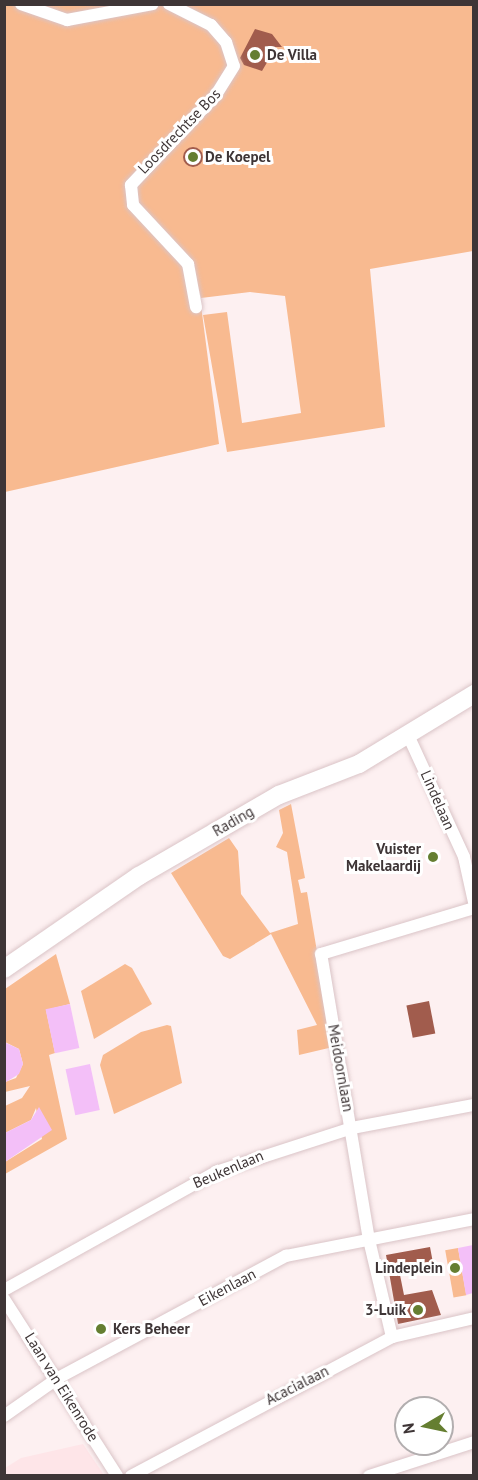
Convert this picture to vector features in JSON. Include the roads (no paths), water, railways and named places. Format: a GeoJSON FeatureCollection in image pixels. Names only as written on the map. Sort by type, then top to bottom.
{"type":"FeatureCollection","features":[{"type":"Feature","properties":{"kind":"main road","name":"Rading"},"geometry":{"type":"LineString","coordinates":[[4,969],[139,876],[221,828],[279,795],[359,764],[474,694]]}},
{"type":"Feature","properties":{"kind":"street"},"geometry":{"type":"LineString","coordinates":[[21,4],[67,20],[153,4]]}},
{"type":"Feature","properties":{"kind":"street","name":"Loosdrechtse Bos"},"geometry":{"type":"LineString","coordinates":[[169,4],[220,34],[234,66],[216,95],[131,185],[133,205],[188,264],[196,307]]}},
{"type":"Feature","properties":{"kind":"street","name":"Lindelaan"},"geometry":{"type":"LineString","coordinates":[[408,735],[469,855],[474,902]]}},
{"type":"Feature","properties":{"kind":"street","name":"Meidoornlaan"},"geometry":{"type":"LineString","coordinates":[[392,1337],[369,1240],[321,954],[474,908]]}},
{"type":"Feature","properties":{"kind":"street","name":"Beukenlaan"},"geometry":{"type":"LineString","coordinates":[[4,1290],[144,1208],[216,1172],[352,1128],[474,1105]]}},
{"type":"Feature","properties":{"kind":"street","name":"Eikenlaan"},"geometry":{"type":"LineString","coordinates":[[4,1416],[58,1378],[286,1256],[474,1219]]}},
{"type":"Feature","properties":{"kind":"street","name":"Laan van Eikenrode"},"geometry":{"type":"LineString","coordinates":[[4,1299],[58,1378],[117,1476]]}},
{"type":"Feature","properties":{"kind":"street","name":"Acacialaan"},"geometry":{"type":"LineString","coordinates":[[130,1476],[392,1337],[474,1318]]}},
{"type":"Feature","properties":{"kind":"street"},"geometry":{"type":"LineString","coordinates":[[369,1476],[474,1442]]}},
{"type":"Feature","properties":{"kind":"place","name":"De Villa"},"geometry":{"type":"Point","coordinates":[255,55]}},
{"type":"Feature","properties":{"kind":"place","name":"De Koepel"},"geometry":{"type":"Point","coordinates":[193,157]}},
{"type":"Feature","properties":{"kind":"place","name":"Vuister Makelaardij"},"geometry":{"type":"Point","coordinates":[433,857]}},
{"type":"Feature","properties":{"kind":"place","name":"Lindeplein"},"geometry":{"type":"Point","coordinates":[455,1268]}},
{"type":"Feature","properties":{"kind":"place","name":"3-Luik"},"geometry":{"type":"Point","coordinates":[418,1310]}},
{"type":"Feature","properties":{"kind":"place","name":"Kers Beheer"},"geometry":{"type":"Point","coordinates":[101,1329]}}]}
